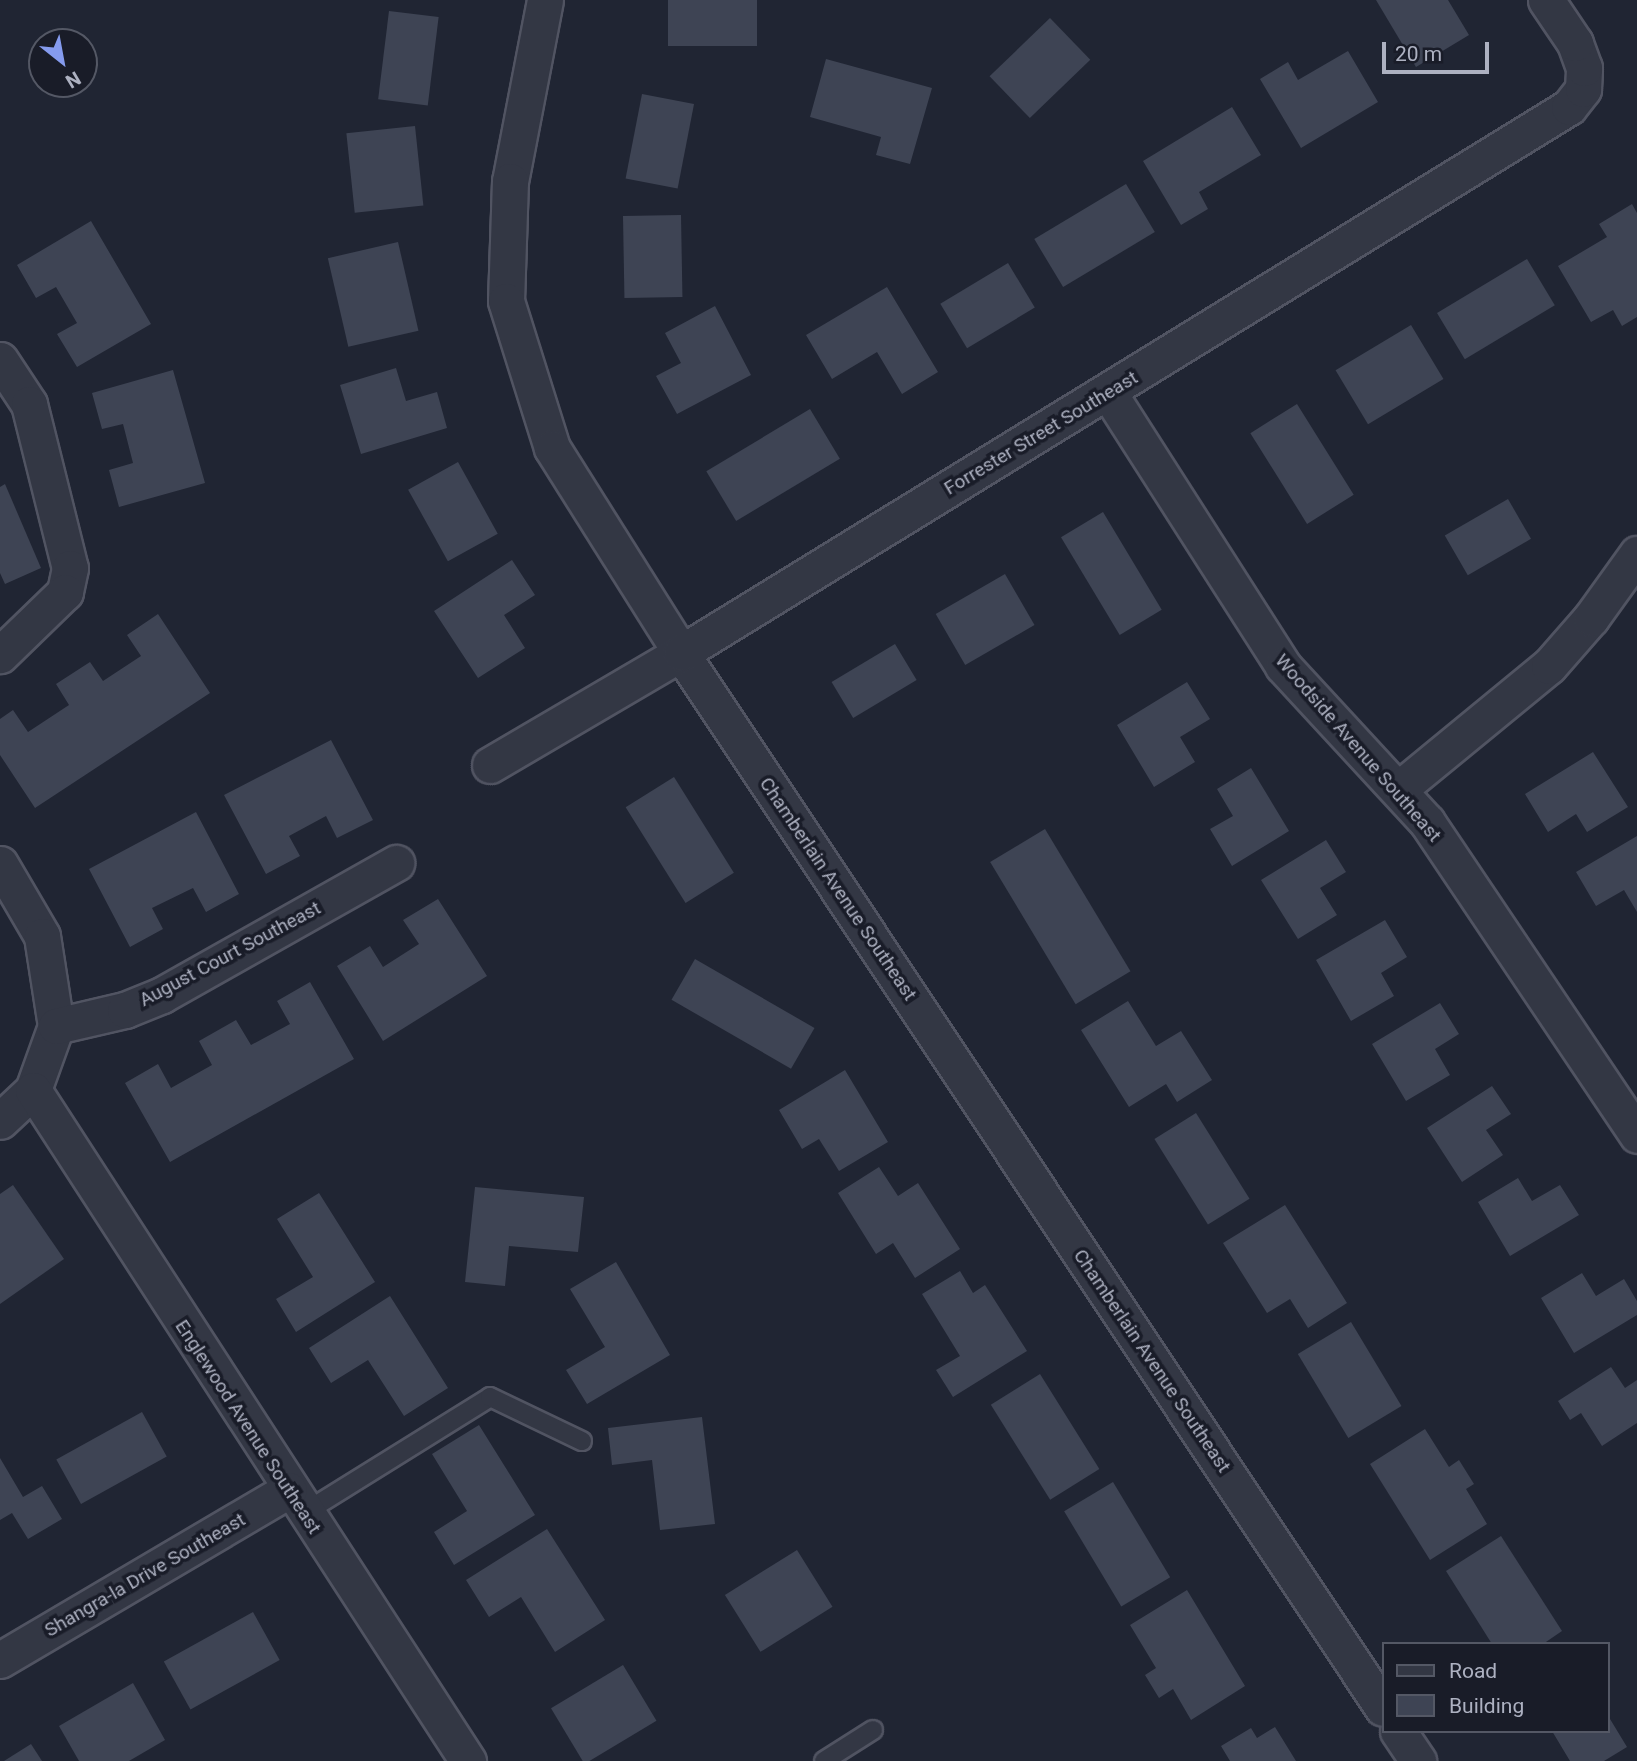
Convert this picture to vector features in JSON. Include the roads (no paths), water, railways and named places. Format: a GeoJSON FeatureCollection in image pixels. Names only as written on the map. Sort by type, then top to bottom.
{"type":"FeatureCollection","features":[{"type":"Feature","properties":{"kind":"street","name":"Chamberlain Avenue Southeast"},"geometry":{"type":"LineString","coordinates":[[545,0],[510,181],[506,301],[552,448],[681,653],[1382,1706]]}},
{"type":"Feature","properties":{"kind":"street","name":"Forrester Street Southeast"},"geometry":{"type":"LineString","coordinates":[[490,765],[681,653],[1569,107],[1584,89],[1584,68],[1575,43],[1546,0]]}},
{"type":"Feature","properties":{"kind":"street"},"geometry":{"type":"LineString","coordinates":[[0,360],[29,404],[69,568],[65,592],[0,655]]}},
{"type":"Feature","properties":{"kind":"street","name":"Woodside Avenue Southeast"},"geometry":{"type":"LineString","coordinates":[[1108,392],[1283,666],[1427,821],[1637,1135]]}},
{"type":"Feature","properties":{"kind":"street"},"geometry":{"type":"LineString","coordinates":[[1399,789],[1549,666],[1591,618],[1637,554]]}},
{"type":"Feature","properties":{"kind":"street","name":"August Court Southeast"},"geometry":{"type":"LineString","coordinates":[[56,1026],[125,1010],[162,995],[396,863]]}},
{"type":"Feature","properties":{"kind":"street"},"geometry":{"type":"LineString","coordinates":[[0,864],[42,936],[56,1026],[33,1090],[0,1121]]}},
{"type":"Feature","properties":{"kind":"street","name":"Englewood Avenue Southeast"},"geometry":{"type":"LineString","coordinates":[[33,1090],[296,1501],[468,1761]]}},
{"type":"Feature","properties":{"kind":"street","name":"Shangra-la Drive Southeast"},"geometry":{"type":"LineString","coordinates":[[0,1660],[296,1501]]}},
{"type":"Feature","properties":{"kind":"street"},"geometry":{"type":"LineString","coordinates":[[1399,1733],[1418,1761]]}},
{"type":"Feature","properties":{"kind":"lane"},"geometry":{"type":"LineString","coordinates":[[296,1501],[490,1397],[582,1441]]}},
{"type":"Feature","properties":{"kind":"lane"},"geometry":{"type":"LineString","coordinates":[[824,1761],[873,1730]]}}]}
